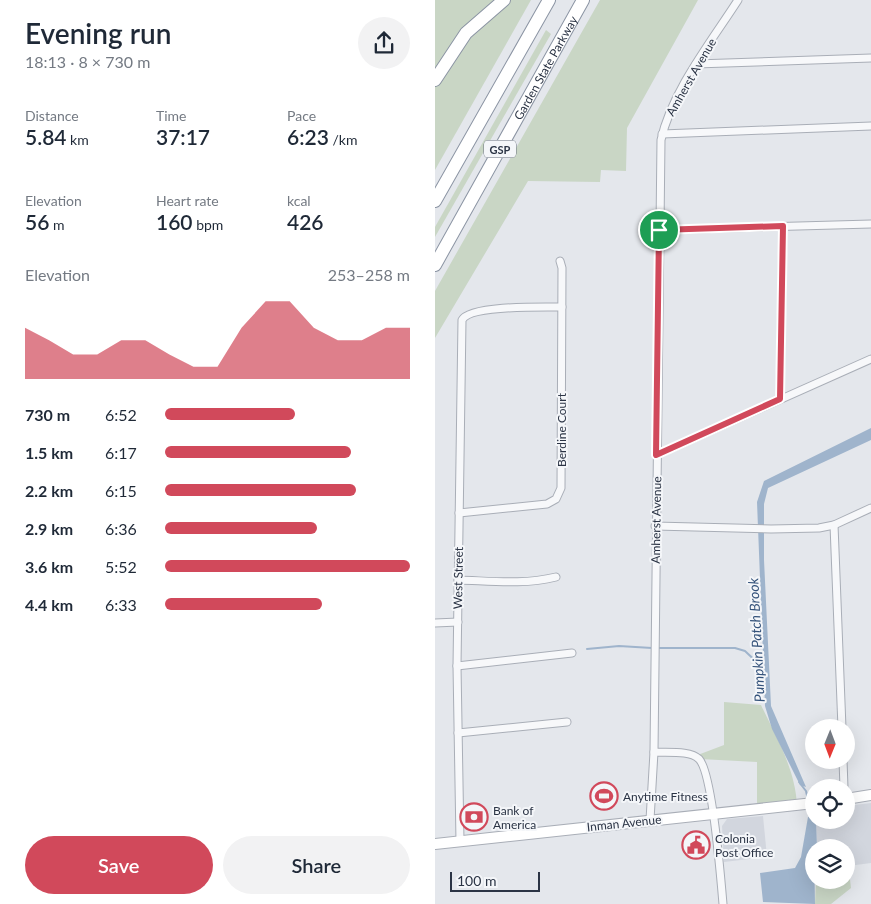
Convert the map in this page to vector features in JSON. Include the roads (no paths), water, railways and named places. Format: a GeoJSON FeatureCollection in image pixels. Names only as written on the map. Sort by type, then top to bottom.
{"type":"FeatureCollection","features":[{"type":"Feature","properties":{"kind":"highway"},"geometry":{"type":"LineString","coordinates":[[435,80],[466,33],[504,0]]}},
{"type":"Feature","properties":{"kind":"highway","name":"GSP"},"geometry":{"type":"LineString","coordinates":[[435,201],[549,0]]}},
{"type":"Feature","properties":{"kind":"highway","name":"Garden State Parkway"},"geometry":{"type":"LineString","coordinates":[[435,265],[583,0]]}},
{"type":"Feature","properties":{"kind":"main road"},"geometry":{"type":"LineString","coordinates":[[855,798],[871,795]]}},
{"type":"Feature","properties":{"kind":"main road","name":"Inman Avenue"},"geometry":{"type":"LineString","coordinates":[[435,844],[805,804]]}},
{"type":"Feature","properties":{"kind":"street","name":"Amherst Avenue"},"geometry":{"type":"LineString","coordinates":[[651,820],[654,752],[655,526],[662,134],[670,112],[697,64],[738,0]]}},
{"type":"Feature","properties":{"kind":"street"},"geometry":{"type":"LineString","coordinates":[[697,64],[871,58]]}},
{"type":"Feature","properties":{"kind":"street"},"geometry":{"type":"LineString","coordinates":[[662,134],[871,126]]}},
{"type":"Feature","properties":{"kind":"street"},"geometry":{"type":"LineString","coordinates":[[659,230],[871,224]]}},
{"type":"Feature","properties":{"kind":"street"},"geometry":{"type":"LineString","coordinates":[[780,399],[783,226]]}},
{"type":"Feature","properties":{"kind":"street","name":"Berdine Court"},"geometry":{"type":"LineString","coordinates":[[459,513],[547,504],[559,494],[561,488],[562,307],[562,268],[560,261]]}},
{"type":"Feature","properties":{"kind":"street","name":"West Street"},"geometry":{"type":"LineString","coordinates":[[460,841],[457,622],[461,326],[465,315],[469,312],[510,308],[562,307]]}},
{"type":"Feature","properties":{"kind":"street"},"geometry":{"type":"LineString","coordinates":[[656,455],[871,359]]}},
{"type":"Feature","properties":{"kind":"street"},"geometry":{"type":"LineString","coordinates":[[655,526],[751,529],[819,528],[833,525],[871,508]]}},
{"type":"Feature","properties":{"kind":"street"},"geometry":{"type":"LineString","coordinates":[[833,525],[842,719]]}},
{"type":"Feature","properties":{"kind":"street"},"geometry":{"type":"LineString","coordinates":[[458,580],[511,584],[556,577]]}},
{"type":"Feature","properties":{"kind":"street"},"geometry":{"type":"LineString","coordinates":[[435,623],[457,622]]}},
{"type":"Feature","properties":{"kind":"street"},"geometry":{"type":"LineString","coordinates":[[457,666],[572,653]]}},
{"type":"Feature","properties":{"kind":"street"},"geometry":{"type":"LineString","coordinates":[[458,733],[567,722]]}},
{"type":"Feature","properties":{"kind":"street"},"geometry":{"type":"LineString","coordinates":[[654,752],[686,754],[700,759],[704,767],[713,814],[723,904]]}},
{"type":"Feature","properties":{"kind":"water"},"geometry":{"type":"Polygon","coordinates":[[[871,428],[871,440],[768,488],[764,504],[764,560],[771,706],[805,787],[800,785],[772,729],[765,706],[757,502],[764,481],[871,428]]]}},
{"type":"Feature","properties":{"kind":"water"},"geometry":{"type":"Polygon","coordinates":[[[806,829],[816,829],[817,839],[805,839],[805,889],[815,889],[815,904],[763,902],[760,873],[795,868],[801,857],[806,829]]]}},
{"type":"Feature","properties":{"kind":"waterway"},"geometry":{"type":"LineString","coordinates":[[587,649],[619,646],[652,648]]}},
{"type":"Feature","properties":{"kind":"waterway"},"geometry":{"type":"LineString","coordinates":[[657,648],[735,648],[745,651],[764,669]]}},
{"type":"Feature","properties":{"kind":"waterway","name":"Pumpkin Patch Brook"},"geometry":{"type":"LineString","coordinates":[[799,782],[805,790]]}},
{"type":"Feature","properties":{"kind":"place","name":"Anytime Fitness"},"geometry":{"type":"Point","coordinates":[604,796]}},
{"type":"Feature","properties":{"kind":"place","name":"Bank of America"},"geometry":{"type":"Point","coordinates":[474,817]}},
{"type":"Feature","properties":{"kind":"place","name":"Colonia Post Office"},"geometry":{"type":"Point","coordinates":[696,845]}}]}
